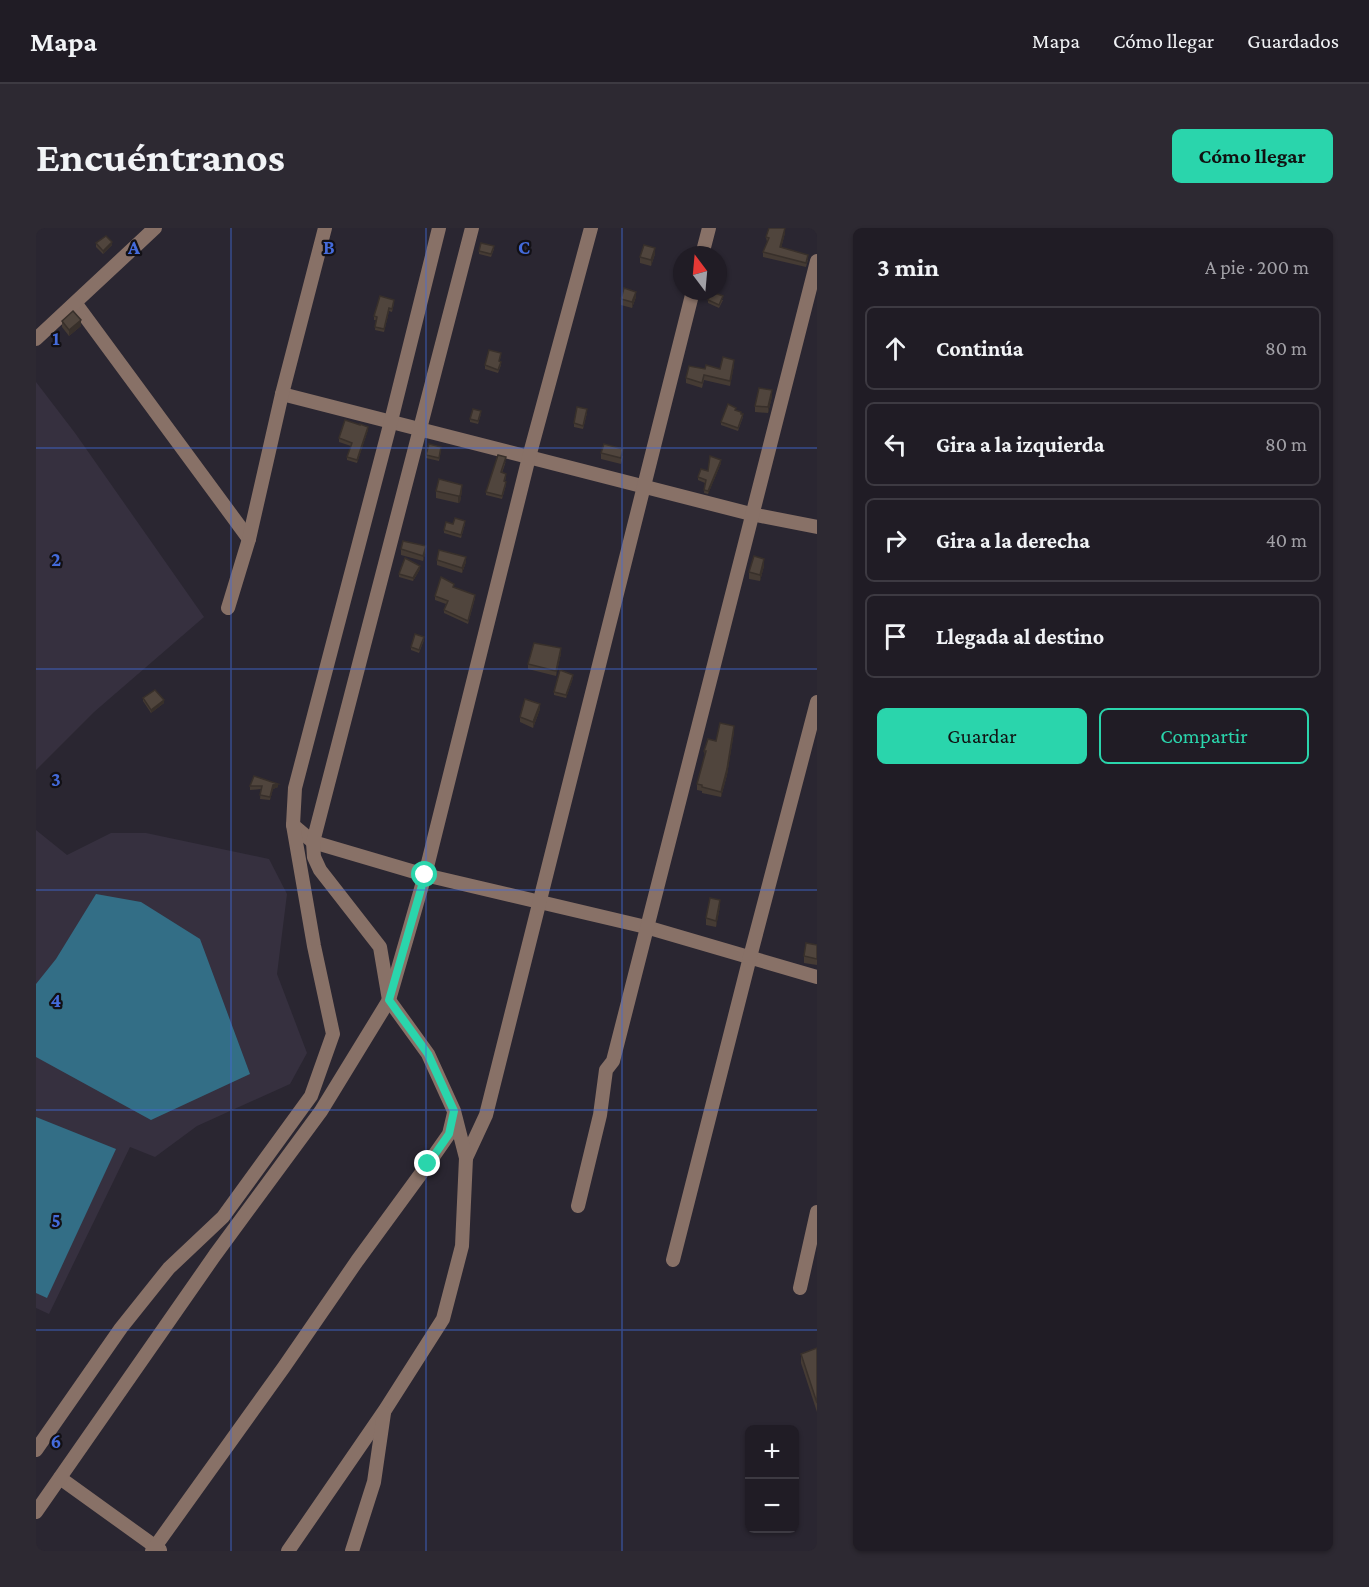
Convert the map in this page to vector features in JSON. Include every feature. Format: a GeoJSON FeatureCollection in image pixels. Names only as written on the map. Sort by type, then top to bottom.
{"type":"FeatureCollection","features":[{"type":"Feature","properties":{"kind":"street"},"geometry":{"type":"LineString","coordinates":[[228,608],[249,539],[282,394],[325,228]]}},
{"type":"Feature","properties":{"kind":"street"},"geometry":{"type":"LineString","coordinates":[[36,1450],[121,1328],[169,1268],[223,1217],[311,1096],[333,1034],[314,945],[293,825],[295,788],[391,422],[439,228]]}},
{"type":"Feature","properties":{"kind":"street"},"geometry":{"type":"LineString","coordinates":[[288,1551],[385,1410],[443,1319],[462,1246],[466,1158],[454,1111],[428,1054],[389,1000],[380,947],[320,870],[314,857],[313,842],[472,228]]}},
{"type":"Feature","properties":{"kind":"street"},"geometry":{"type":"LineString","coordinates":[[36,1512],[215,1255],[321,1111],[389,1000],[425,875],[529,457],[591,228]]}},
{"type":"Feature","properties":{"kind":"street"},"geometry":{"type":"LineString","coordinates":[[704,246],[709,228]]}},
{"type":"Feature","properties":{"kind":"street"},"geometry":{"type":"LineString","coordinates":[[36,339],[76,304],[152,229]]}},
{"type":"Feature","properties":{"kind":"street"},"geometry":{"type":"LineString","coordinates":[[578,1206],[600,1116],[606,1070],[613,1061],[817,261]]}},
{"type":"Feature","properties":{"kind":"street"},"geometry":{"type":"LineString","coordinates":[[466,1158],[486,1114],[691,300]]}},
{"type":"Feature","properties":{"kind":"street"},"geometry":{"type":"LineString","coordinates":[[76,304],[249,539]]}},
{"type":"Feature","properties":{"kind":"street"},"geometry":{"type":"LineString","coordinates":[[282,394],[752,514],[817,527]]}},
{"type":"Feature","properties":{"kind":"street"},"geometry":{"type":"LineString","coordinates":[[673,1260],[817,702]]}},
{"type":"Feature","properties":{"kind":"street"},"geometry":{"type":"LineString","coordinates":[[293,825],[313,842],[425,875],[646,927],[817,977]]}},
{"type":"Feature","properties":{"kind":"street"},"geometry":{"type":"LineString","coordinates":[[60,1478],[156,1550],[357,1261],[439,1149],[449,1134],[454,1111]]}},
{"type":"Feature","properties":{"kind":"street"},"geometry":{"type":"LineString","coordinates":[[800,1288],[817,1212]]}},
{"type":"Feature","properties":{"kind":"street"},"geometry":{"type":"LineString","coordinates":[[352,1551],[374,1482],[385,1410]]}},
{"type":"Feature","properties":{"kind":"shaded area"},"geometry":{"type":"Polygon","coordinates":[[[36,382],[75,433],[204,617],[94,712],[36,770],[36,382]]]}},
{"type":"Feature","properties":{"kind":"shaded area"},"geometry":{"type":"Polygon","coordinates":[[[36,830],[67,855],[111,833],[146,833],[269,859],[287,894],[277,974],[307,1053],[290,1084],[197,1126],[155,1157],[130,1147],[49,1314],[36,1308],[36,830]]]}},
{"type":"Feature","properties":{"kind":"water"},"geometry":{"type":"Polygon","coordinates":[[[96,894],[141,902],[200,939],[250,1074],[151,1120],[36,1057],[36,984],[56,959],[96,894]]]}},
{"type":"Feature","properties":{"kind":"water"},"geometry":{"type":"Polygon","coordinates":[[[36,1117],[116,1149],[47,1298],[36,1293],[36,1117]]]}},
{"type":"Feature","properties":{"kind":"building"},"geometry":{"type":"Polygon","coordinates":[[[769,228],[785,228],[780,247],[808,255],[806,263],[763,252],[769,238],[766,237],[769,228]]]}},
{"type":"Feature","properties":{"kind":"building"},"geometry":{"type":"Polygon","coordinates":[[[106,236],[112,242],[103,251],[96,243],[106,236]]]}},
{"type":"Feature","properties":{"kind":"building"},"geometry":{"type":"Polygon","coordinates":[[[481,243],[494,246],[491,254],[479,251],[481,243]]]}},
{"type":"Feature","properties":{"kind":"building"},"geometry":{"type":"Polygon","coordinates":[[[644,245],[655,248],[651,260],[640,257],[644,245]]]}},
{"type":"Feature","properties":{"kind":"building"},"geometry":{"type":"Polygon","coordinates":[[[624,288],[636,292],[632,302],[621,299],[624,288]]]}},
{"type":"Feature","properties":{"kind":"building"},"geometry":{"type":"Polygon","coordinates":[[[380,296],[394,300],[392,309],[389,308],[384,329],[375,327],[377,317],[374,316],[380,296]]]}},
{"type":"Feature","properties":{"kind":"building"},"geometry":{"type":"Polygon","coordinates":[[[708,300],[721,300],[719,305],[708,300]]]}},
{"type":"Feature","properties":{"kind":"building"},"geometry":{"type":"Polygon","coordinates":[[[73,311],[81,320],[69,330],[62,321],[73,311]]]}},
{"type":"Feature","properties":{"kind":"building"},"geometry":{"type":"Polygon","coordinates":[[[489,350],[501,353],[498,370],[485,365],[489,350]]]}},
{"type":"Feature","properties":{"kind":"building"},"geometry":{"type":"Polygon","coordinates":[[[723,357],[734,360],[730,381],[704,375],[702,383],[686,378],[689,366],[705,369],[706,365],[720,369],[723,357]]]}},
{"type":"Feature","properties":{"kind":"building"},"geometry":{"type":"Polygon","coordinates":[[[759,388],[772,390],[768,407],[755,406],[759,388]]]}},
{"type":"Feature","properties":{"kind":"building"},"geometry":{"type":"Polygon","coordinates":[[[728,404],[743,414],[738,428],[721,422],[728,404]]]}},
{"type":"Feature","properties":{"kind":"building"},"geometry":{"type":"Polygon","coordinates":[[[577,407],[587,409],[583,426],[574,423],[577,407]]]}},
{"type":"Feature","properties":{"kind":"building"},"geometry":{"type":"Polygon","coordinates":[[[473,409],[481,411],[478,421],[470,419],[473,409]]]}},
{"type":"Feature","properties":{"kind":"building"},"geometry":{"type":"Polygon","coordinates":[[[345,420],[368,427],[357,460],[347,457],[352,443],[339,438],[345,420]]]}},
{"type":"Feature","properties":{"kind":"building"},"geometry":{"type":"Polygon","coordinates":[[[429,444],[441,447],[439,458],[426,455],[429,444]]]}},
{"type":"Feature","properties":{"kind":"building"},"geometry":{"type":"Polygon","coordinates":[[[604,444],[623,449],[621,458],[601,453],[604,444]]]}},
{"type":"Feature","properties":{"kind":"building"},"geometry":{"type":"Polygon","coordinates":[[[498,455],[506,457],[501,472],[506,474],[502,496],[486,492],[498,455]]]}},
{"type":"Feature","properties":{"kind":"building"},"geometry":{"type":"Polygon","coordinates":[[[710,456],[721,460],[708,491],[704,490],[706,480],[698,477],[701,469],[708,471],[710,456]]]}},
{"type":"Feature","properties":{"kind":"building"},"geometry":{"type":"Polygon","coordinates":[[[439,479],[462,485],[460,496],[436,491],[439,479]]]}},
{"type":"Feature","properties":{"kind":"building"},"geometry":{"type":"Polygon","coordinates":[[[455,518],[465,521],[461,535],[444,530],[446,522],[453,524],[455,518]]]}},
{"type":"Feature","properties":{"kind":"building"},"geometry":{"type":"Polygon","coordinates":[[[403,541],[426,546],[423,556],[401,549],[403,541]]]}},
{"type":"Feature","properties":{"kind":"building"},"geometry":{"type":"Polygon","coordinates":[[[439,550],[466,557],[462,568],[437,560],[439,550]]]}},
{"type":"Feature","properties":{"kind":"building"},"geometry":{"type":"Polygon","coordinates":[[[754,556],[764,559],[760,575],[749,572],[754,556]]]}},
{"type":"Feature","properties":{"kind":"building"},"geometry":{"type":"Polygon","coordinates":[[[405,558],[420,566],[413,578],[399,574],[405,558]]]}},
{"type":"Feature","properties":{"kind":"building"},"geometry":{"type":"Polygon","coordinates":[[[441,577],[454,584],[453,587],[475,595],[468,621],[444,610],[448,601],[435,596],[441,577]]]}},
{"type":"Feature","properties":{"kind":"building"},"geometry":{"type":"Polygon","coordinates":[[[415,634],[424,637],[419,650],[411,647],[415,634]]]}},
{"type":"Feature","properties":{"kind":"building"},"geometry":{"type":"Polygon","coordinates":[[[534,643],[561,648],[556,671],[528,664],[534,643]]]}},
{"type":"Feature","properties":{"kind":"building"},"geometry":{"type":"Polygon","coordinates":[[[560,670],[573,675],[566,695],[554,692],[560,670]]]}},
{"type":"Feature","properties":{"kind":"building"},"geometry":{"type":"Polygon","coordinates":[[[155,690],[164,700],[151,710],[143,698],[155,690]]]}},
{"type":"Feature","properties":{"kind":"building"},"geometry":{"type":"Polygon","coordinates":[[[525,699],[540,704],[533,722],[520,717],[525,699]]]}},
{"type":"Feature","properties":{"kind":"building"},"geometry":{"type":"Polygon","coordinates":[[[720,723],[734,726],[721,792],[697,784],[708,739],[716,741],[720,723]]]}},
{"type":"Feature","properties":{"kind":"building"},"geometry":{"type":"Polygon","coordinates":[[[254,776],[278,784],[273,785],[270,797],[260,795],[262,786],[250,786],[254,776]]]}},
{"type":"Feature","properties":{"kind":"building"},"geometry":{"type":"Polygon","coordinates":[[[710,898],[720,900],[716,921],[706,918],[710,898]]]}},
{"type":"Feature","properties":{"kind":"building"},"geometry":{"type":"Polygon","coordinates":[[[806,943],[817,945],[817,959],[804,956],[806,943]]]}},
{"type":"Feature","properties":{"kind":"building"},"geometry":{"type":"Polygon","coordinates":[[[817,1348],[817,1403],[801,1354],[817,1348]]]}},
{"type":"Feature","properties":{"kind":"route"},"geometry":{"type":"LineString","coordinates":[[425,875],[389,1000],[428,1054],[454,1111],[449,1134],[428,1164]]}}]}
